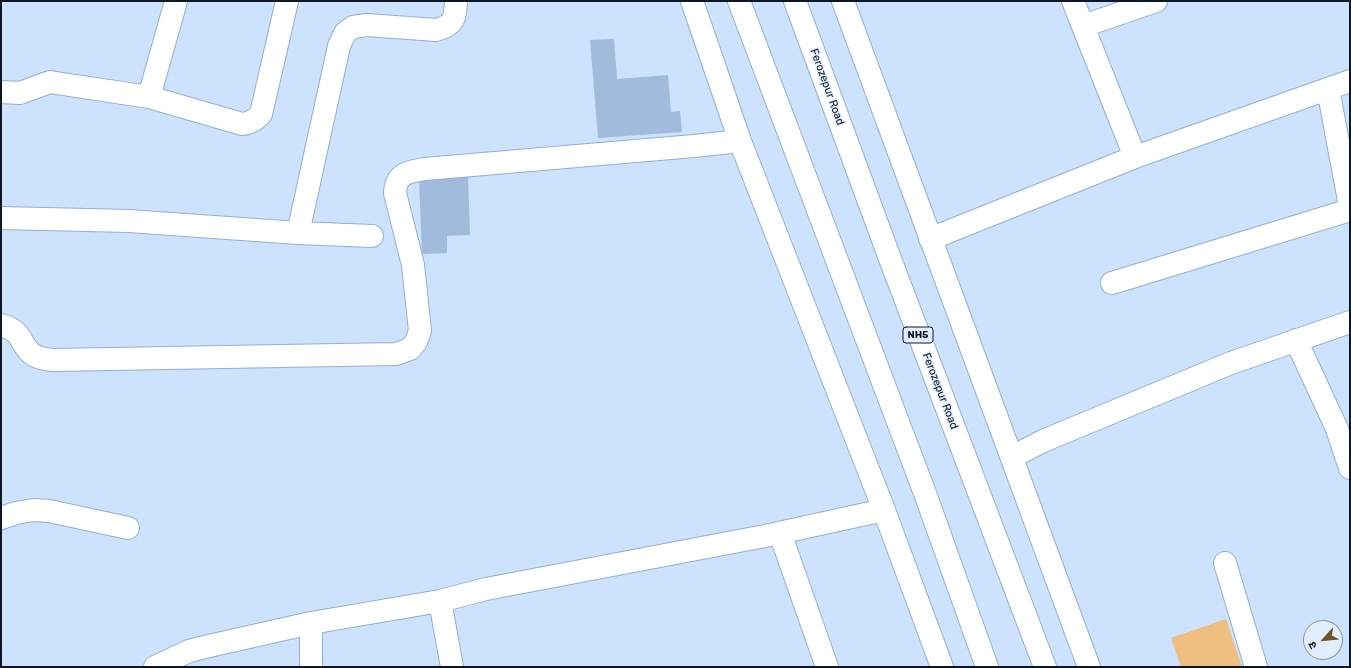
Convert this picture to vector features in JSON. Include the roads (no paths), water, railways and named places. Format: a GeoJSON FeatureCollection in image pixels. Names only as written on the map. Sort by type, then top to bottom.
{"type":"FeatureCollection","features":[{"type":"Feature","properties":{"kind":"main road"},"geometry":{"type":"LineString","coordinates":[[150,98],[176,1]]}},
{"type":"Feature","properties":{"kind":"main road"},"geometry":{"type":"LineString","coordinates":[[1,92],[20,93],[50,82],[150,98],[242,124],[249,124],[261,114],[287,1]]}},
{"type":"Feature","properties":{"kind":"main road"},"geometry":{"type":"LineString","coordinates":[[298,232],[339,46],[345,33],[353,27],[366,25],[436,30],[443,28],[452,22],[455,17],[456,1]]}},
{"type":"Feature","properties":{"kind":"main road"},"geometry":{"type":"LineString","coordinates":[[692,1],[740,141],[884,510],[942,667]]}},
{"type":"Feature","properties":{"kind":"main road"},"geometry":{"type":"LineString","coordinates":[[739,1],[926,496],[987,667]]}},
{"type":"Feature","properties":{"kind":"main road","name":"Ferozepur Road"},"geometry":{"type":"LineString","coordinates":[[795,1],[889,256],[1045,667]]}},
{"type":"Feature","properties":{"kind":"main road"},"geometry":{"type":"LineString","coordinates":[[843,1],[1089,667]]}},
{"type":"Feature","properties":{"kind":"main road"},"geometry":{"type":"LineString","coordinates":[[1074,1],[1135,157]]}},
{"type":"Feature","properties":{"kind":"main road"},"geometry":{"type":"LineString","coordinates":[[1083,26],[1156,1]]}},
{"type":"Feature","properties":{"kind":"main road"},"geometry":{"type":"LineString","coordinates":[[930,239],[1135,157],[1350,81]]}},
{"type":"Feature","properties":{"kind":"main road"},"geometry":{"type":"LineString","coordinates":[[1112,283],[1350,203],[1328,89]]}},
{"type":"Feature","properties":{"kind":"main road"},"geometry":{"type":"LineString","coordinates":[[1,326],[14,330],[32,354],[42,358],[54,360],[396,354],[410,349],[416,342],[420,331],[413,265],[395,193],[396,184],[407,172],[740,141]]}},
{"type":"Feature","properties":{"kind":"main road"},"geometry":{"type":"LineString","coordinates":[[1,218],[129,221],[372,236]]}},
{"type":"Feature","properties":{"kind":"main road"},"geometry":{"type":"LineString","coordinates":[[1012,456],[1043,441],[1231,362],[1350,322]]}},
{"type":"Feature","properties":{"kind":"main road"},"geometry":{"type":"LineString","coordinates":[[1296,340],[1337,429],[1350,468]]}},
{"type":"Feature","properties":{"kind":"main road"},"geometry":{"type":"LineString","coordinates":[[1,518],[16,513],[33,510],[49,511],[128,528]]}},
{"type":"Feature","properties":{"kind":"main road"},"geometry":{"type":"LineString","coordinates":[[155,667],[189,651],[311,623],[440,600],[486,589],[780,533],[884,510]]}},
{"type":"Feature","properties":{"kind":"main road"},"geometry":{"type":"LineString","coordinates":[[780,533],[827,667]]}},
{"type":"Feature","properties":{"kind":"main road"},"geometry":{"type":"LineString","coordinates":[[1225,563],[1256,667]]}},
{"type":"Feature","properties":{"kind":"main road"},"geometry":{"type":"LineString","coordinates":[[440,600],[452,667]]}},
{"type":"Feature","properties":{"kind":"main road"},"geometry":{"type":"LineString","coordinates":[[311,623],[311,667]]}}]}
